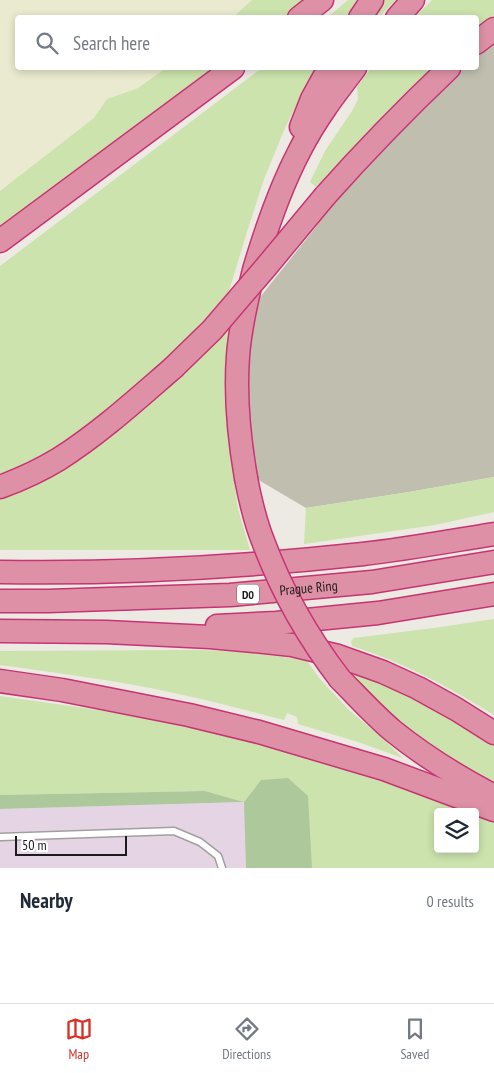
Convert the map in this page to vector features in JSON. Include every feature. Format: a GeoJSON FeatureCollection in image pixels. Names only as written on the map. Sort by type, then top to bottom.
{"type":"FeatureCollection","features":[{"type":"Feature","properties":{"kind":"highway"},"geometry":{"type":"LineString","coordinates":[[303,15],[322,0]]}},
{"type":"Feature","properties":{"kind":"highway"},"geometry":{"type":"LineString","coordinates":[[362,15],[372,0]]}},
{"type":"Feature","properties":{"kind":"highway"},"geometry":{"type":"LineString","coordinates":[[400,15],[413,0]]}},
{"type":"Feature","properties":{"kind":"highway"},"geometry":{"type":"LineString","coordinates":[[479,41],[494,29]]}},
{"type":"Feature","properties":{"kind":"highway"},"geometry":{"type":"LineString","coordinates":[[0,241],[230,70]]}},
{"type":"Feature","properties":{"kind":"highway"},"geometry":{"type":"LineString","coordinates":[[328,70],[312,99],[268,215],[242,324],[238,356],[237,402],[246,478],[253,509],[265,547],[288,598],[303,626],[340,679],[392,730],[457,776],[494,796]]}},
{"type":"Feature","properties":{"kind":"highway"},"geometry":{"type":"LineString","coordinates":[[261,246],[276,202],[301,148],[330,100],[353,70]]}},
{"type":"Feature","properties":{"kind":"highway"},"geometry":{"type":"LineString","coordinates":[[0,487],[58,459],[108,423],[174,368],[212,330],[375,140],[446,70]]}},
{"type":"Feature","properties":{"kind":"highway","name":"Prague Ring"},"geometry":{"type":"LineString","coordinates":[[0,572],[226,567],[364,554],[494,534]]}},
{"type":"Feature","properties":{"kind":"highway","name":"Prague Ring"},"geometry":{"type":"LineString","coordinates":[[0,600],[48,601],[230,596],[372,582],[494,562]]}},
{"type":"Feature","properties":{"kind":"highway"},"geometry":{"type":"LineString","coordinates":[[106,632],[276,623],[378,613],[494,594]]}},
{"type":"Feature","properties":{"kind":"highway"},"geometry":{"type":"LineString","coordinates":[[0,631],[106,632],[254,641],[292,646],[338,656],[383,672],[418,688],[494,733]]}},
{"type":"Feature","properties":{"kind":"highway"},"geometry":{"type":"LineString","coordinates":[[0,681],[62,690],[259,732],[384,769],[494,810]]}},
{"type":"Feature","properties":{"kind":"lane"},"geometry":{"type":"LineString","coordinates":[[0,836],[174,831],[200,842],[218,856],[222,868]]}},
{"type":"Feature","properties":{"kind":"shaded area"},"geometry":{"type":"Polygon","coordinates":[[[494,44],[494,477],[306,508],[252,476],[245,381],[253,306],[316,227],[331,202],[425,103],[462,70],[479,70],[479,55],[494,44]]]}},
{"type":"Feature","properties":{"kind":"shaded area"},"geometry":{"type":"Polygon","coordinates":[[[244,802],[353,868],[0,868],[0,809],[244,802]]]}},
{"type":"Feature","properties":{"kind":"green space"},"geometry":{"type":"Polygon","coordinates":[[[0,0],[252,0],[234,15],[15,15],[15,70],[163,70],[138,88],[107,99],[94,118],[0,191],[0,0]]]}},
{"type":"Feature","properties":{"kind":"green space"},"geometry":{"type":"Polygon","coordinates":[[[252,0],[309,0],[290,15],[235,15],[252,0]]]}},
{"type":"Feature","properties":{"kind":"green space"},"geometry":{"type":"Polygon","coordinates":[[[348,0],[358,0],[348,15],[330,15],[348,0]]]}},
{"type":"Feature","properties":{"kind":"green space"},"geometry":{"type":"Polygon","coordinates":[[[379,0],[396,0],[381,15],[372,15],[379,0]]]}},
{"type":"Feature","properties":{"kind":"green space"},"geometry":{"type":"Polygon","coordinates":[[[432,0],[494,0],[494,15],[479,27],[479,15],[417,15],[432,0]]]}},
{"type":"Feature","properties":{"kind":"green space"},"geometry":{"type":"Polygon","coordinates":[[[163,70],[221,70],[0,235],[0,191],[94,118],[107,99],[138,88],[163,70]]]}},
{"type":"Feature","properties":{"kind":"green space"},"geometry":{"type":"Polygon","coordinates":[[[259,70],[314,70],[285,128],[264,179],[229,291],[167,362],[67,443],[21,469],[0,477],[0,266],[259,70]]]}},
{"type":"Feature","properties":{"kind":"green space"},"geometry":{"type":"Polygon","coordinates":[[[370,70],[430,70],[316,187],[310,182],[325,151],[358,99],[357,87],[370,70]]]}},
{"type":"Feature","properties":{"kind":"green space"},"geometry":{"type":"Polygon","coordinates":[[[232,327],[227,402],[229,442],[238,509],[250,550],[0,550],[0,497],[180,376],[232,327]]]}},
{"type":"Feature","properties":{"kind":"green space"},"geometry":{"type":"Polygon","coordinates":[[[494,477],[494,512],[435,525],[304,544],[306,508],[494,477]]]}},
{"type":"Feature","properties":{"kind":"green space"},"geometry":{"type":"Polygon","coordinates":[[[494,619],[494,715],[425,676],[371,652],[352,646],[351,641],[354,638],[494,619]]]}},
{"type":"Feature","properties":{"kind":"green space"},"geometry":{"type":"Polygon","coordinates":[[[197,650],[252,653],[307,661],[320,679],[350,711],[403,758],[298,724],[297,717],[287,713],[284,720],[140,686],[0,665],[0,651],[197,650]]]}},
{"type":"Feature","properties":{"kind":"green space"},"geometry":{"type":"Polygon","coordinates":[[[353,670],[390,684],[494,739],[494,786],[397,725],[351,673],[353,670]]]}},
{"type":"Feature","properties":{"kind":"green space"},"geometry":{"type":"Polygon","coordinates":[[[0,696],[184,725],[243,739],[404,789],[457,808],[434,808],[434,853],[479,853],[479,815],[494,821],[494,868],[312,868],[310,849],[261,780],[244,802],[205,791],[0,795],[0,696]]]}},
{"type":"Feature","properties":{"kind":"green space"},"geometry":{"type":"Polygon","coordinates":[[[288,778],[308,796],[312,868],[246,868],[244,802],[261,780],[288,778]]]}},
{"type":"Feature","properties":{"kind":"green space"},"geometry":{"type":"Polygon","coordinates":[[[205,791],[244,802],[0,809],[0,795],[205,791]]]}}]}
